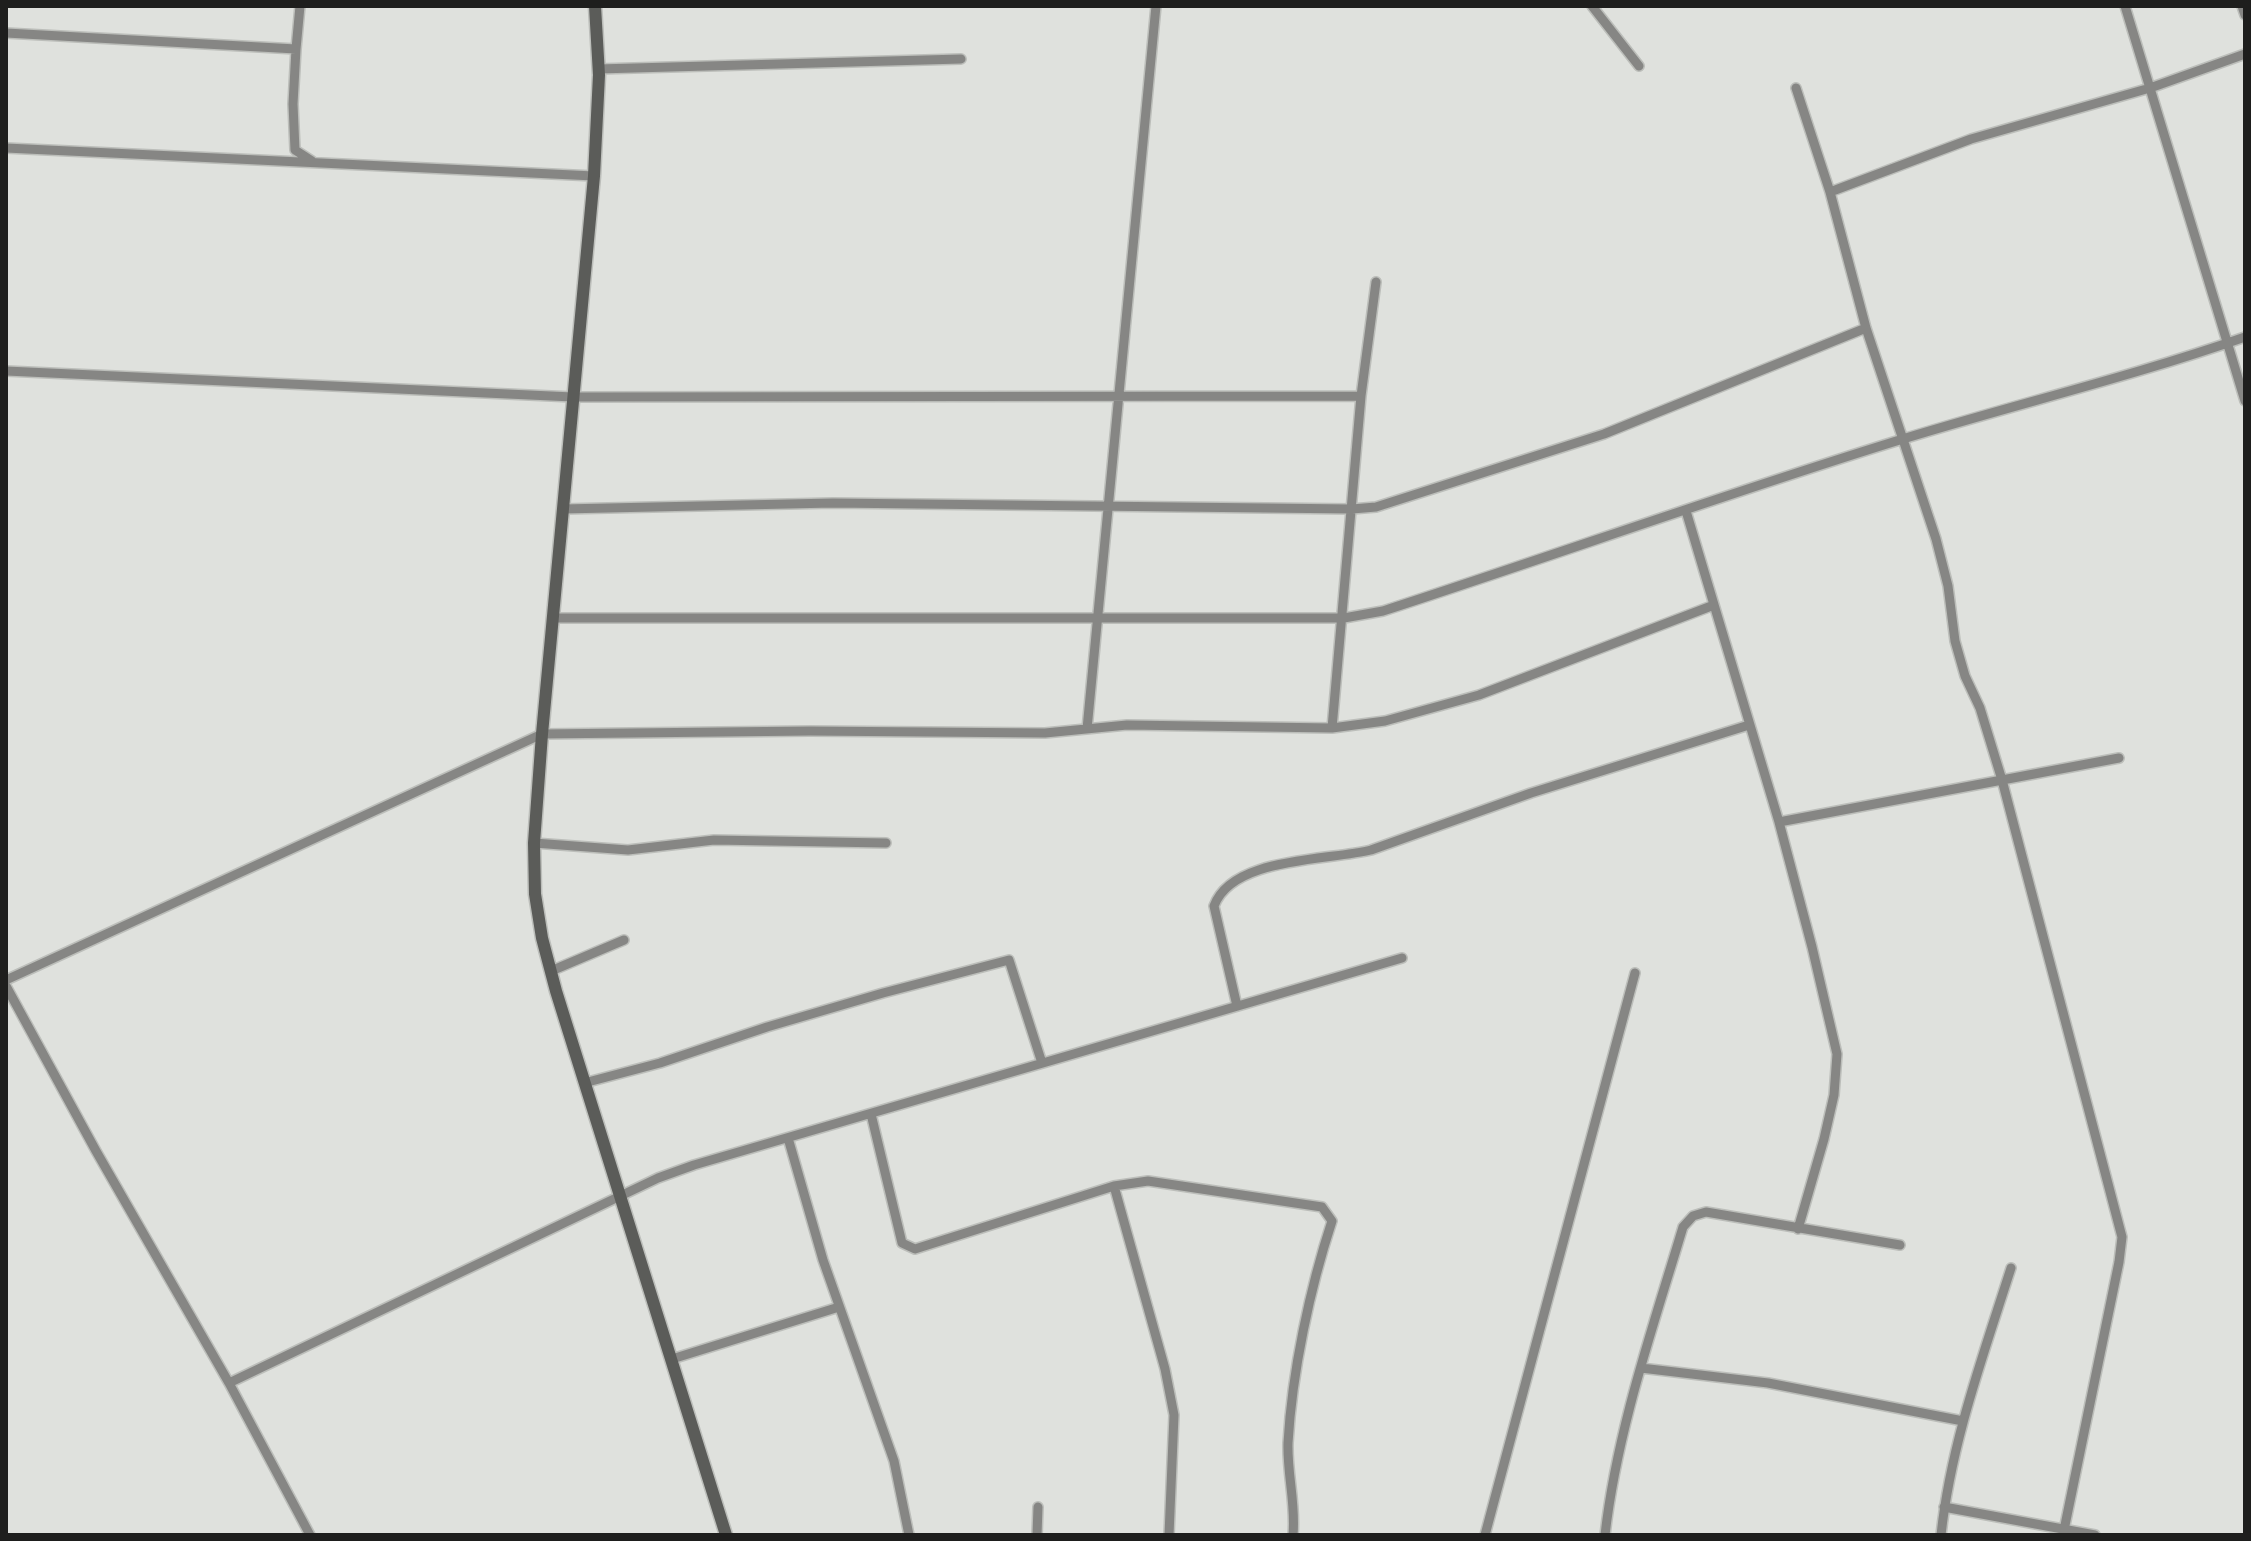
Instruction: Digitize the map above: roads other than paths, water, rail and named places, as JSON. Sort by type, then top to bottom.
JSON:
[{"type":"street","points":[[300,6],[293,104],[295,150],[315,163]]},
{"type":"street","points":[[595,6],[598,69],[594,176],[542,734],[534,843],[535,894],[551,971],[584,1083],[726,1535]]},
{"type":"street","points":[[1087,729],[1156,6]]},
{"type":"street","points":[[1592,6],[1639,66]]},
{"type":"street","points":[[2125,6],[2245,401]]},
{"type":"street","points":[[2242,6],[2245,15]]},
{"type":"street","points":[[6,33],[296,49]]},
{"type":"street","points":[[1830,192],[1971,139],[2150,88],[2245,54]]},
{"type":"street","points":[[598,69],[961,59]]},
{"type":"street","points":[[1796,88],[1830,192],[1866,328],[1936,539],[1948,586],[1955,641],[2002,780],[2122,1237],[2063,1533]]},
{"type":"street","points":[[6,148],[594,176]]},
{"type":"street","points":[[1332,728],[1361,396],[1376,282]]},
{"type":"street","points":[[563,509],[833,503],[1376,507],[1604,434],[1866,328]]},
{"type":"street","points":[[554,618],[1344,618],[1383,611],[1901,440],[2120,379],[2245,337]]},
{"type":"street","points":[[6,371],[573,397],[1361,396]]},
{"type":"street","points":[[1686,511],[1779,822],[1837,1054],[1834,1095],[1798,1229]]},
{"type":"street","points":[[310,1535],[6,983],[542,734],[810,731],[1045,733],[1127,725],[1332,728],[1385,721],[1479,695],[1714,605]]},
{"type":"street","points":[[1237,1006],[1214,906],[1220,892],[1242,877],[1272,866],[1371,850],[1531,793],[1749,725]]},
{"type":"street","points":[[1779,822],[2119,758]]},
{"type":"street","points":[[534,843],[628,850],[714,840],[886,843]]},
{"type":"street","points":[[551,971],[624,940]]},
{"type":"street","points":[[229,1383],[620,1197],[694,1165],[1402,958]]},
{"type":"street","points":[[584,1083],[660,1063],[883,993],[1009,960],[1042,1063]]},
{"type":"street","points":[[1485,1535],[1635,973]]},
{"type":"street","points":[[871,1114],[902,1243],[915,1249],[1114,1186],[1148,1181],[1322,1207],[1332,1221],[1314,1276],[1292,1403],[1288,1446],[1293,1535]]},
{"type":"street","points":[[788,1138],[823,1260],[894,1461],[909,1535]]},
{"type":"street","points":[[1114,1186],[1165,1369],[1174,1415],[1169,1535]]},
{"type":"street","points":[[1605,1535],[1610,1495],[1641,1368],[1683,1227],[1693,1216],[1706,1212],[1900,1245]]},
{"type":"street","points":[[1941,1535],[1963,1421],[2011,1268]]},
{"type":"street","points":[[672,1359],[839,1307]]},
{"type":"street","points":[[1641,1368],[1768,1383],[1963,1421]]},
{"type":"street","points":[[1037,1535],[1038,1507]]},
{"type":"street","points":[[1944,1507],[2063,1533],[2095,1535]]}]
